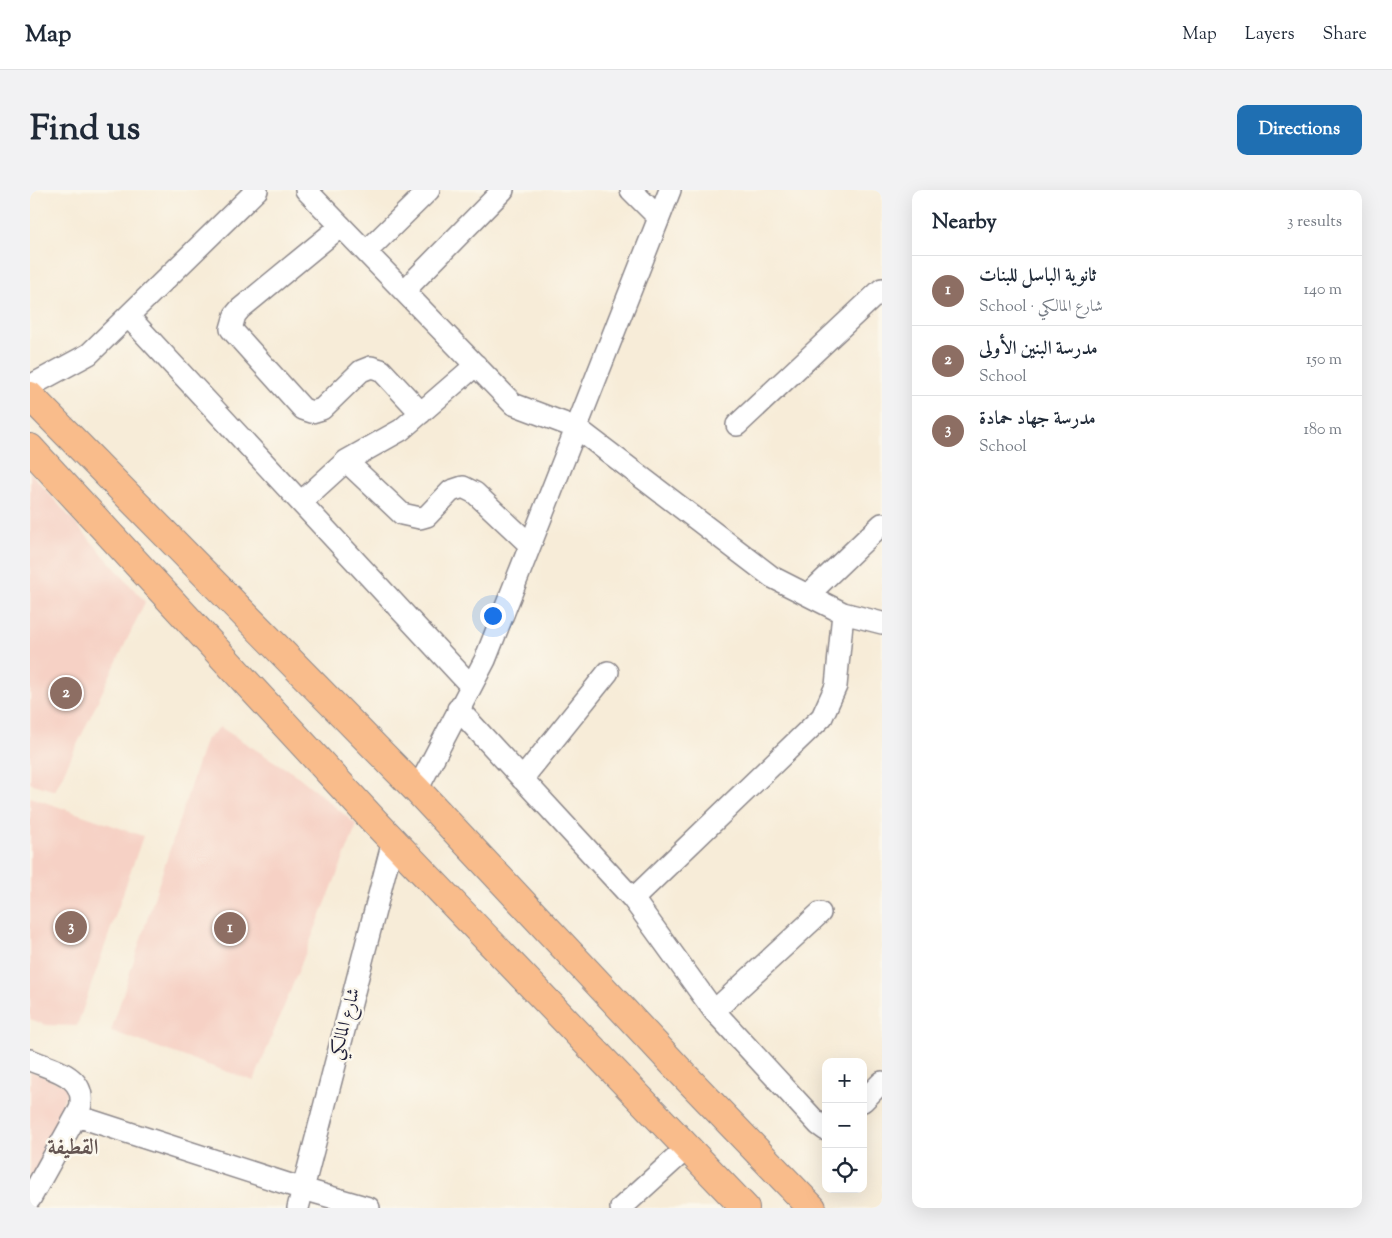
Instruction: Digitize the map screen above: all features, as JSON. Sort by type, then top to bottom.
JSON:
[{"type":"main road","points":[[30,396],[417,790],[682,1073],[812,1208]]},
{"type":"main road","points":[[30,448],[393,841],[745,1208]]},
{"type":"street","points":[[30,386],[89,354],[257,190]]},
{"type":"street","points":[[366,252],[429,190]]},
{"type":"street","points":[[404,291],[503,190]]},
{"type":"street","points":[[631,190],[659,218]]},
{"type":"street","points":[[417,790],[485,660],[670,190]]},
{"type":"street","points":[[312,192],[341,226],[513,404],[577,428],[772,577],[843,613],[882,623]]},
{"type":"street","points":[[341,226],[240,309],[235,315],[231,329],[303,409],[312,412],[322,409],[361,371],[371,367],[381,370],[420,413]]},
{"type":"street","points":[[738,424],[882,289]]},
{"type":"street","points":[[128,316],[471,686]]},
{"type":"street","points":[[300,502],[346,461],[402,430],[476,365]]},
{"type":"street","points":[[346,461],[402,514],[420,518],[427,516],[451,491],[463,486],[475,493],[530,545]]},
{"type":"street","points":[[808,595],[882,524]]},
{"type":"street","points":[[633,899],[822,717],[836,686],[843,613]]},
{"type":"street","points":[[522,779],[608,672]]},
{"type":"street","points":[[458,709],[633,899],[714,1011],[822,1128]]},
{"type":"street","name":"شارع المالكي","points":[[300,1199],[393,841]]},
{"type":"street","points":[[714,1011],[820,914]]},
{"type":"street","points":[[30,1060],[64,1074],[76,1082],[82,1095],[77,1116],[30,1199]]},
{"type":"street","points":[[867,1097],[882,1082]]},
{"type":"street","points":[[77,1116],[300,1199],[368,1208]]},
{"type":"street","points":[[621,1208],[688,1148]]},
{"type":"shaded area","points":[[30,472],[145,602],[55,791],[30,783]]},
{"type":"shaded area","points":[[220,727],[299,777],[357,825],[254,1081],[111,1031],[205,741]]},
{"type":"shaded area","points":[[30,797],[143,836],[77,1026],[46,1025],[30,1019]]},
{"type":"shaded area","points":[[30,1071],[68,1087],[41,1165],[30,1181]]},
{"type":"place","name":"مدرسة البنين الأولى","points":[[66,693]]},
{"type":"place","name":"مدرسة جهاد حمادة","points":[[71,927]]},
{"type":"place","name":"ثانوية الباسل للبنات","points":[[230,928]]},
{"type":"district","name":"القطيفة","points":[[73,1149]]}]
